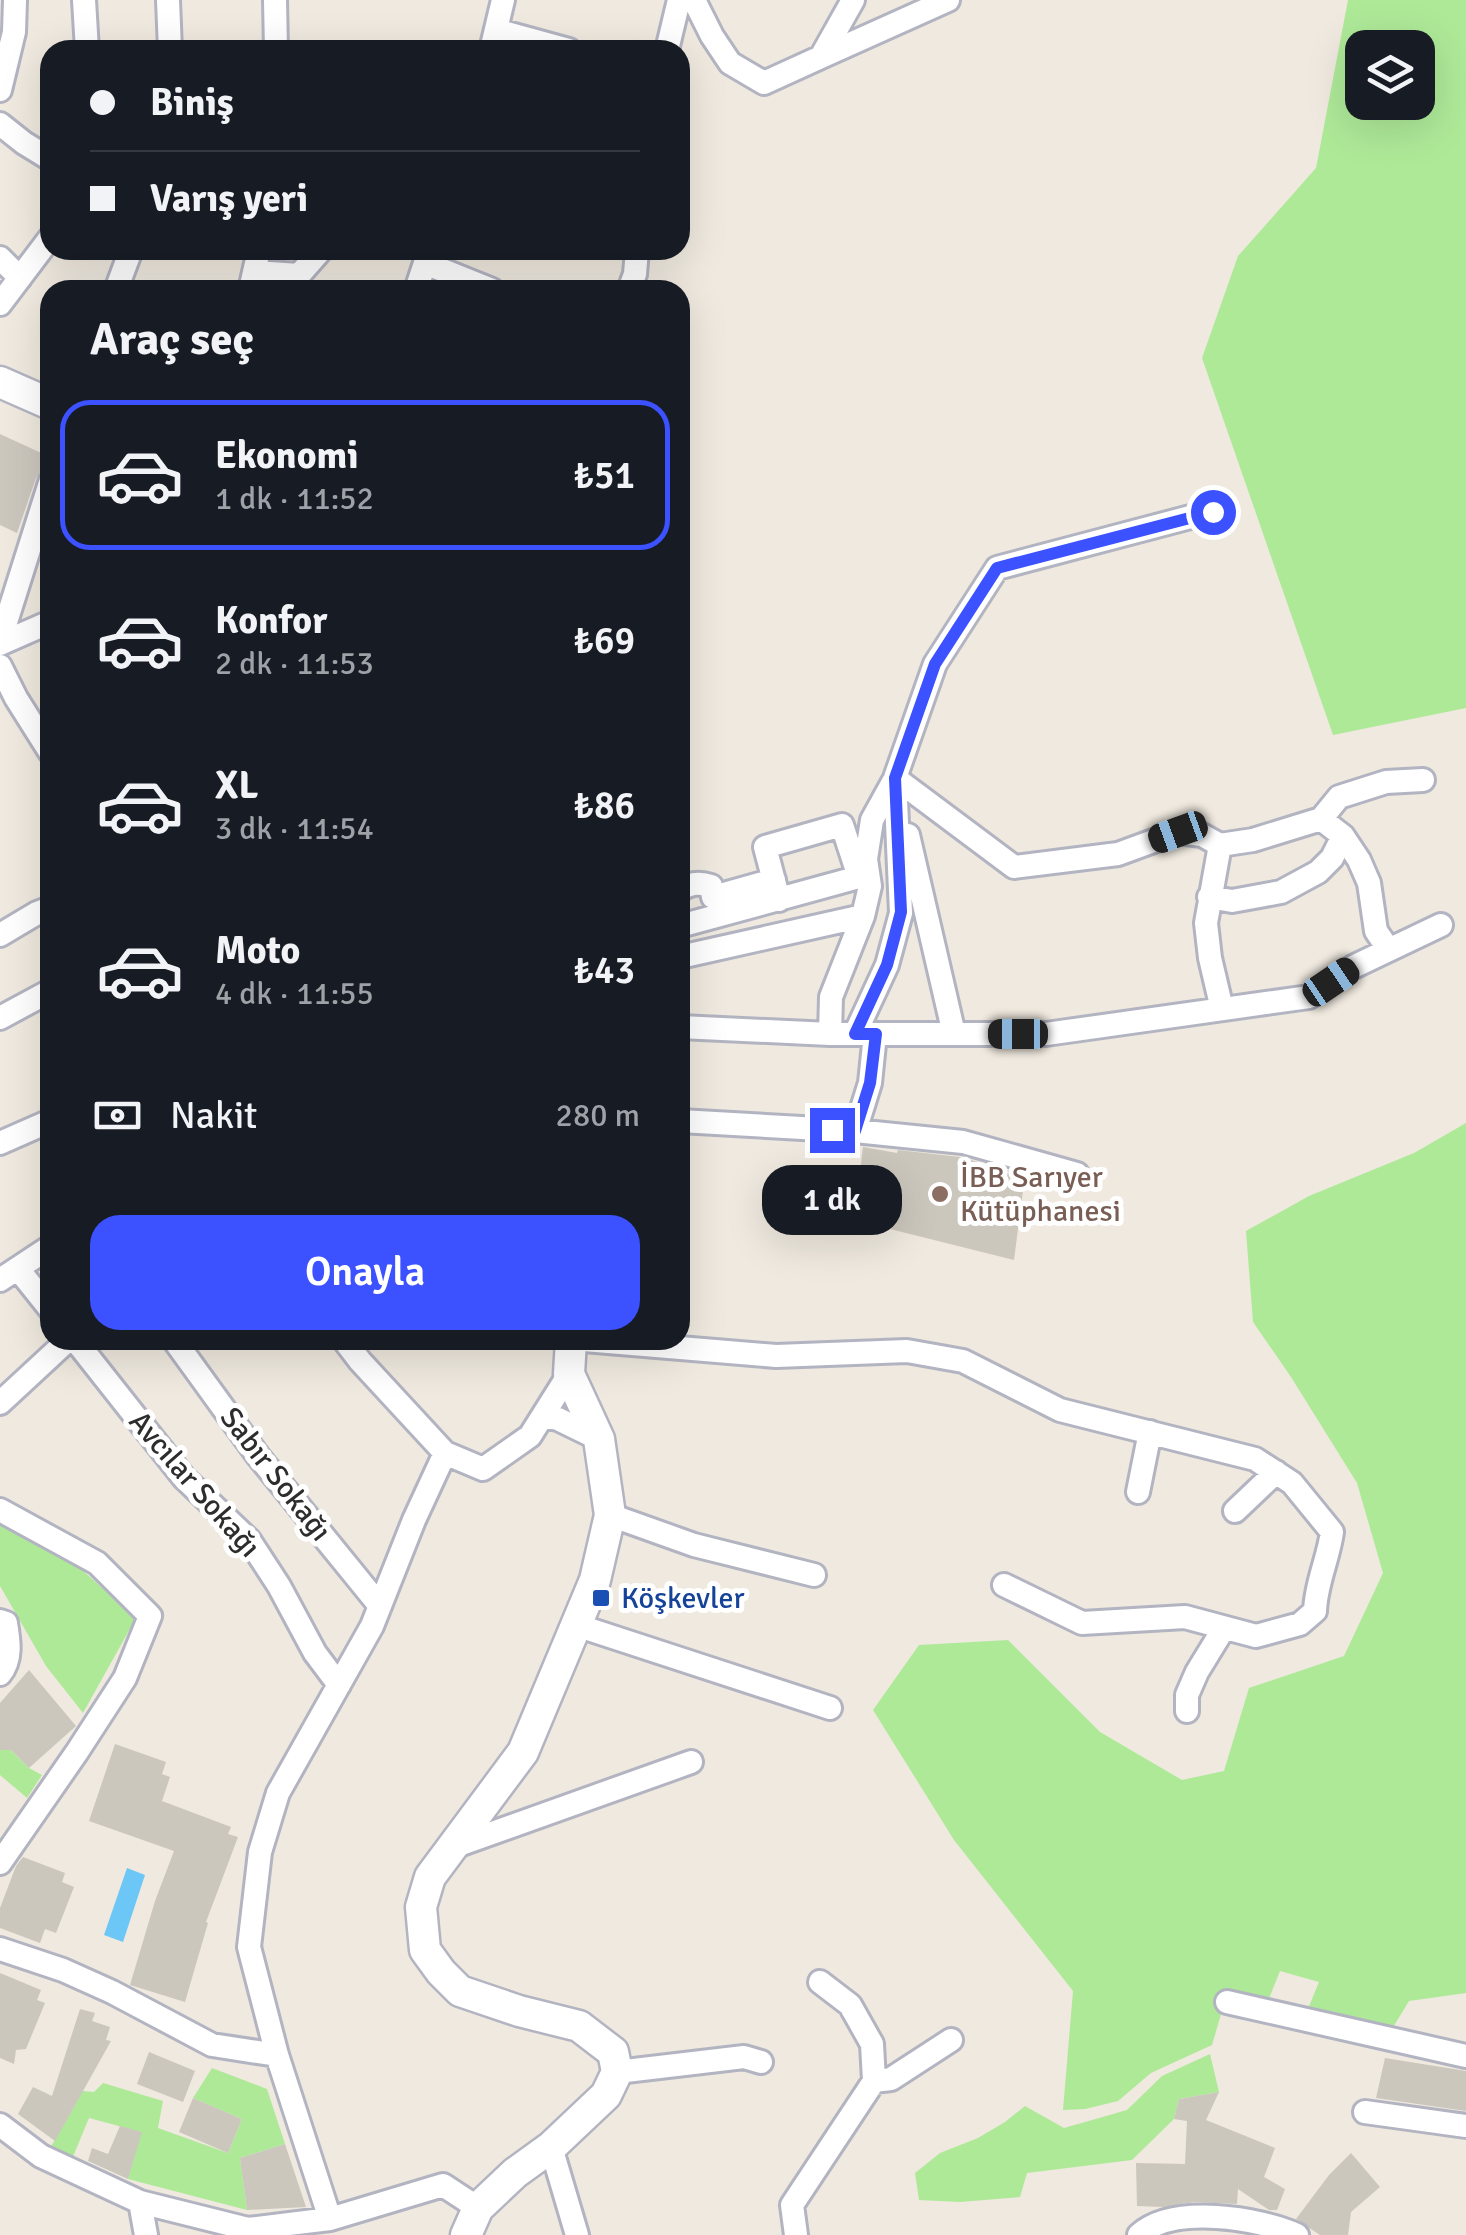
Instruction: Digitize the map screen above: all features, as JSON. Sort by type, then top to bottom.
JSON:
[{"type":"street","points":[[0,90],[14,32],[15,0]]},
{"type":"street","points":[[84,0],[86,40]]},
{"type":"street","points":[[168,0],[170,40]]},
{"type":"street","points":[[275,0],[276,40]]},
{"type":"street","points":[[494,40],[503,0]]},
{"type":"street","points":[[669,40],[679,0]]},
{"type":"street","points":[[694,0],[730,63],[764,83],[948,0]]},
{"type":"street","points":[[820,57],[853,0]]},
{"type":"street","points":[[0,124],[40,153]]},
{"type":"street","points":[[0,304],[40,251]]},
{"type":"street","points":[[0,258],[20,278]]},
{"type":"street","points":[[254,271],[300,276],[313,260]]},
{"type":"street","points":[[433,260],[472,280]]},
{"type":"street","points":[[0,382],[40,400]]},
{"type":"street","points":[[40,509],[6,596],[0,642],[40,626]]},
{"type":"street","points":[[830,1034],[832,997],[863,916],[870,886],[866,859],[872,820],[895,778],[935,664],[997,568],[1213,512]]},
{"type":"street","points":[[0,666],[40,727]]},
{"type":"street","points":[[895,778],[1014,867],[1118,854],[1178,832],[1202,835],[1220,845],[1252,840],[1321,819],[1339,798],[1386,782],[1423,780]]},
{"type":"street","points":[[895,778],[954,1034]]},
{"type":"street","points":[[855,1131],[870,1083],[865,1034],[901,912],[895,778]]},
{"type":"street","points":[[1321,819],[1342,836],[1359,860],[1370,883],[1376,931],[1389,950]]},
{"type":"street","points":[[1209,897],[1232,901],[1281,892],[1318,872],[1332,858],[1342,836]]},
{"type":"street","points":[[1220,845],[1206,923],[1222,1010]]},
{"type":"street","points":[[690,885],[710,886],[713,897],[706,907],[690,911]]},
{"type":"street","points":[[690,922],[776,890],[713,897]]},
{"type":"street","points":[[0,935],[40,913]]},
{"type":"street","points":[[690,954],[863,916]]},
{"type":"street","points":[[690,1027],[830,1034],[1046,1034],[1309,997],[1354,967],[1441,926]]},
{"type":"street","points":[[0,1018],[40,997]]},
{"type":"street","points":[[690,1122],[962,1142],[1077,1174]]},
{"type":"street","points":[[0,1143],[40,1125]]},
{"type":"street","points":[[40,1254],[9,1274],[40,1300]]},
{"type":"street","points":[[690,1349],[776,1356],[907,1351],[964,1361],[1060,1410],[1256,1458],[1292,1483],[1332,1532],[1329,1556],[1316,1588],[1314,1611],[1300,1624],[1256,1636],[1185,1617],[1082,1623],[1004,1585]]},
{"type":"street","points":[[0,1403],[60,1350]]},
{"type":"street","name":"Avcılar Sokağı","points":[[79,1350],[184,1478],[249,1540],[315,1654],[339,1685]]},
{"type":"street","name":"Sabır Sokağı","points":[[181,1350],[258,1456],[380,1606]]},
{"type":"street","points":[[363,1350],[445,1453],[483,1469],[530,1436],[569,1374]]},
{"type":"street","points":[[0,2125],[41,2156],[140,2202],[248,2229],[330,2219],[443,2185],[472,2221],[516,2172],[551,2148],[606,2096],[616,2072],[613,2052],[580,2026],[519,2012],[460,1991],[425,1950],[422,1907],[430,1878],[524,1752],[595,1580],[610,1514],[598,1439],[569,1374],[570,1350]]},
{"type":"street","points":[[543,1416],[598,1439]]},
{"type":"street","points":[[1138,1492],[1150,1432]]},
{"type":"street","points":[[330,2219],[277,2055],[249,1947],[260,1852],[278,1794],[372,1626],[445,1453]]},
{"type":"street","points":[[1236,1511],[1276,1472]]},
{"type":"street","points":[[0,1510],[97,1563],[150,1616],[125,1678],[0,1863]]},
{"type":"street","points":[[610,1514],[694,1545],[814,1575]]},
{"type":"street","points":[[0,1621],[6,1624],[10,1647],[0,1674]]},
{"type":"street","points":[[576,1625],[830,1708]]},
{"type":"street","points":[[1188,1711],[1187,1695],[1224,1628]]},
{"type":"street","points":[[453,1848],[691,1762]]},
{"type":"street","points":[[0,1949],[53,1965],[212,2045],[277,2055]]},
{"type":"street","points":[[796,2235],[792,2205],[874,2081],[872,2044],[850,2005],[820,1982]]},
{"type":"street","points":[[1227,2002],[1466,2056]]},
{"type":"street","points":[[874,2081],[890,2080],[951,2040]]},
{"type":"street","points":[[616,2072],[744,2057],[761,2062]]},
{"type":"street","points":[[1366,2112],[1466,2126]]},
{"type":"street","points":[[551,2148],[577,2235]]},
{"type":"street","points":[[140,2202],[146,2235]]},
{"type":"street","points":[[1144,2233],[1178,2219],[1221,2215],[1298,2235]]},
{"type":"green space","points":[[1348,0],[1466,0],[1466,708],[1333,735],[1202,358],[1238,256],[1316,168]]},
{"type":"green space","points":[[1466,1123],[1466,1993],[1409,2001],[1389,2034],[1305,2016],[1319,1982],[1280,1971],[1266,2006],[1226,1997],[1212,2045],[1151,2073],[1118,2101],[1063,2110],[1073,1991],[954,1840],[873,1710],[919,1645],[1008,1640],[1100,1732],[1182,1780],[1224,1771],[1249,1688],[1344,1656],[1383,1573],[1357,1483],[1253,1322],[1246,1231],[1309,1196],[1414,1153]]},
{"type":"green space","points":[[0,1522],[63,1553],[136,1618],[83,1713],[46,1666],[0,1586]]},
{"type":"green space","points":[[0,1750],[11,1750],[42,1775],[27,1798],[0,1775]]},
{"type":"green space","points":[[1210,2054],[1219,2092],[1179,2099],[1174,2119],[1132,2160],[1027,2173],[1020,2197],[960,2202],[919,2200],[915,2173],[940,2153],[978,2138],[1025,2106],[1064,2128],[1127,2110],[1162,2076]]},
{"type":"green space","points":[[212,2068],[267,2089],[285,2144],[240,2158],[247,2210],[128,2179],[141,2132],[89,2118],[72,2159],[49,2150],[74,2107],[62,2089],[94,2092],[103,2083],[163,2101],[158,2128],[228,2153],[242,2119],[193,2098]]},
{"type":"water","points":[[127,1868],[145,1875],[123,1942],[104,1935]]},
{"type":"building","points":[[0,434],[40,452],[40,474],[17,533],[0,525]]},
{"type":"building","name":"İBB Sarıyer Kütüphanesi","points":[[863,1147],[960,1157],[1025,1175],[1014,1260],[854,1220]]},
{"type":"building","points":[[29,1670],[76,1726],[29,1768],[11,1750],[0,1750],[0,1703]]},
{"type":"building","points":[[115,1744],[166,1762],[162,1774],[170,1777],[162,1801],[231,1827],[228,1834],[238,1837],[206,1922],[185,2002],[130,1985],[174,1851],[89,1821]]},
{"type":"building","points":[[23,1857],[65,1873],[62,1882],[74,1887],[56,1933],[45,1929],[40,1943],[0,1928],[0,1908]]},
{"type":"building","points":[[0,1973],[41,1990],[37,2000],[45,2003],[26,2049],[16,2050],[14,2064],[0,2058]]},
{"type":"building","points":[[80,2009],[95,2013],[92,2021],[110,2027],[106,2040],[111,2041],[55,2141],[18,2114],[33,2087],[52,2096]]},
{"type":"building","points":[[149,2052],[195,2071],[183,2102],[137,2084]]},
{"type":"building","points":[[1385,2058],[1466,2071],[1466,2111],[1376,2098]]},
{"type":"building","points":[[1219,2092],[1206,2120],[1275,2148],[1264,2177],[1285,2189],[1277,2210],[1269,2210],[1238,2189],[1237,2204],[1137,2206],[1136,2163],[1185,2164],[1187,2121],[1174,2119],[1179,2099]]},
{"type":"building","points":[[193,2098],[242,2119],[228,2153],[179,2132]]},
{"type":"building","points":[[120,2126],[142,2132],[128,2179],[88,2161],[92,2148],[108,2154]]},
{"type":"building","points":[[285,2144],[306,2207],[247,2210],[240,2158]]},
{"type":"building","points":[[1351,2153],[1380,2187],[1351,2212],[1348,2235],[1320,2235],[1296,2219]]},
{"type":"place","name":"İBB Sarıyer Kütüphanesi","points":[[940,1194]]},
{"type":"place","name":"Köşkevler","points":[[601,1598]]},
{"type":"route","points":[[832,1130],[855,1131],[870,1083],[876,1034],[855,1034],[887,965],[901,912],[895,778],[935,664],[997,568],[1213,512]]}]
